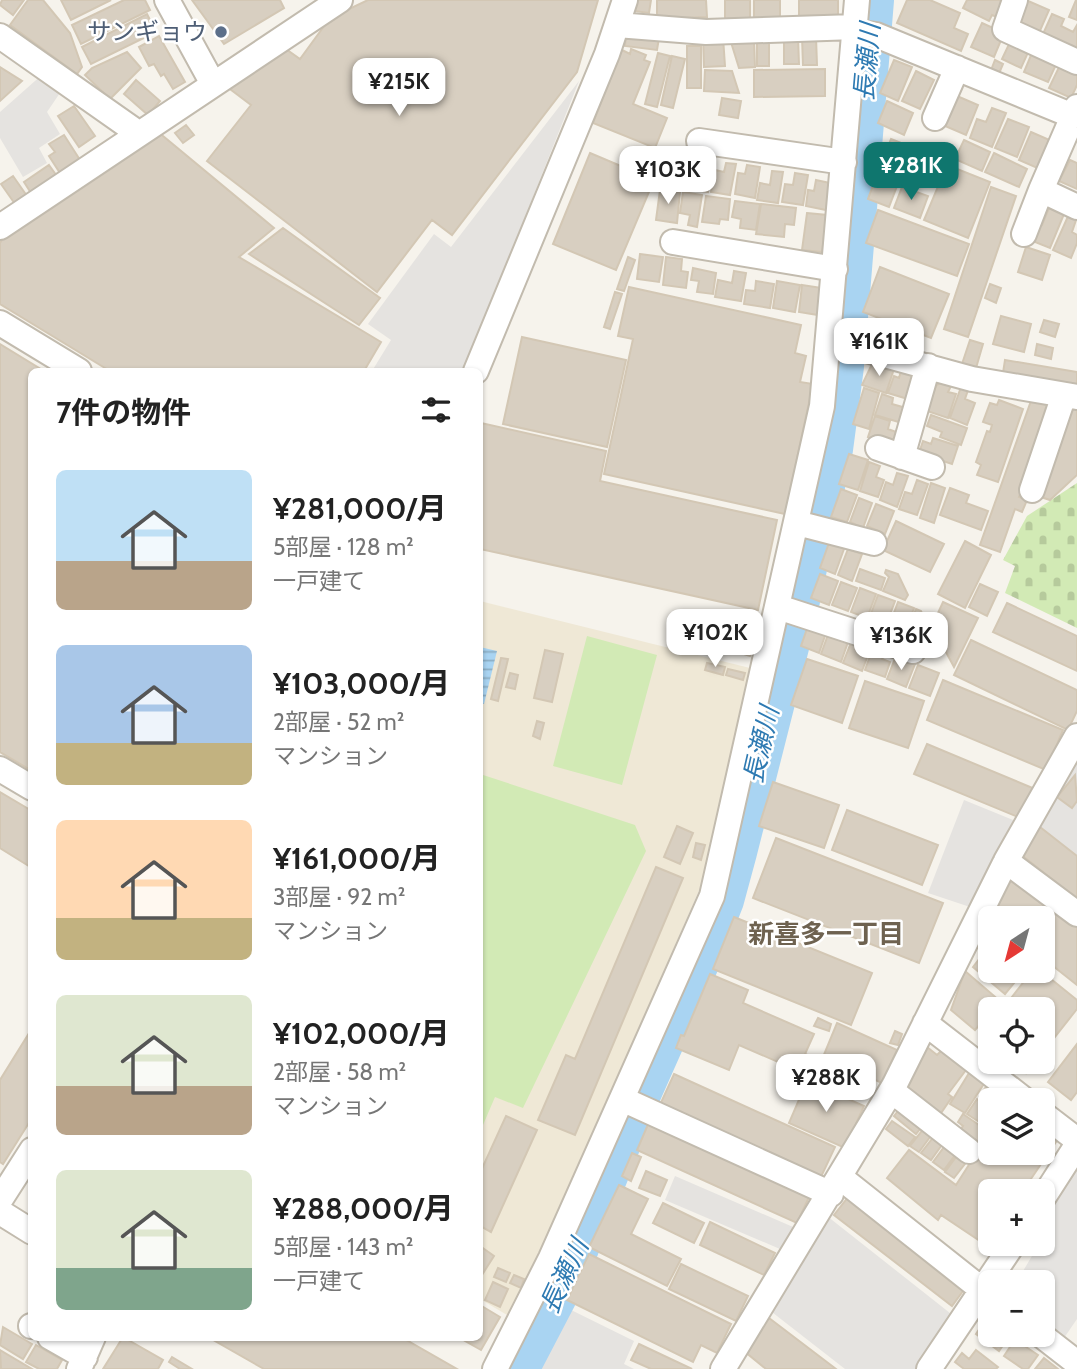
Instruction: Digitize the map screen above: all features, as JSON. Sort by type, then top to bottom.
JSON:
[{"type":"street","points":[[167,0],[213,83]]},
{"type":"street","points":[[0,227],[340,0]]},
{"type":"street","points":[[477,368],[625,0]]},
{"type":"street","points":[[495,1369],[551,1258],[712,896],[792,611],[811,526],[821,406],[842,348],[835,269],[844,162],[864,32],[857,0]]},
{"type":"street","points":[[1015,0],[1006,29],[1077,62]]},
{"type":"street","points":[[617,25],[706,32],[864,32],[1075,111],[1024,234]]},
{"type":"street","points":[[0,36],[138,133]]},
{"type":"street","points":[[935,118],[957,68]]},
{"type":"street","points":[[699,141],[844,162]]},
{"type":"street","points":[[1041,190],[1077,207]]},
{"type":"street","points":[[673,242],[835,269]]},
{"type":"street","points":[[0,323],[74,368]]},
{"type":"street","points":[[842,348],[928,366],[972,379],[1070,396],[1032,490]]},
{"type":"street","points":[[902,457],[928,366]]},
{"type":"street","points":[[878,448],[932,467]]},
{"type":"street","points":[[811,526],[874,543]]},
{"type":"street","points":[[792,611],[913,651]]},
{"type":"street","points":[[732,1366],[892,1091],[1006,861],[1077,736]]},
{"type":"street","points":[[0,769],[28,786]]},
{"type":"street","points":[[1006,861],[1077,914]]},
{"type":"street","points":[[925,1023],[1009,1088]]},
{"type":"street","points":[[892,1091],[969,1151]]},
{"type":"street","points":[[622,1099],[836,1186],[978,1287]]},
{"type":"street","points":[[1055,1123],[1077,1140]]},
{"type":"street","points":[[1055,1179],[1077,1145]]},
{"type":"street","points":[[0,1200],[28,1156]]},
{"type":"street","points":[[0,1212],[28,1230]]},
{"type":"street","points":[[929,1369],[978,1305]]},
{"type":"street","points":[[58,1341],[86,1354]]},
{"type":"street","points":[[1055,1346],[1077,1363]]},
{"type":"shaded area","points":[[44,73],[64,87],[47,112],[60,134],[39,148],[47,163],[23,177],[0,138],[0,112]]},
{"type":"shaded area","points":[[579,81],[465,368],[374,368],[391,340],[368,324],[434,234],[451,247]]},
{"type":"shaded area","points":[[483,602],[758,670],[704,879],[512,1318],[483,1301]]},
{"type":"shaded area","points":[[1077,756],[1077,870],[1031,834]]},
{"type":"shaded area","points":[[964,800],[1018,822],[973,908],[928,893]]},
{"type":"shaded area","points":[[1077,1167],[1077,1319],[1064,1338],[1055,1331],[1055,1270],[1024,1270],[1032,1256],[1055,1256],[1055,1200]]},
{"type":"shaded area","points":[[675,1176],[800,1230],[787,1252],[665,1200]]},
{"type":"shaded area","points":[[827,1216],[955,1317],[919,1369],[845,1369],[768,1309]]},
{"type":"shaded area","points":[[563,1306],[634,1341],[624,1364],[634,1369],[529,1369]]},
{"type":"green space","points":[[1077,483],[1077,628],[1005,593],[1015,566],[1003,560],[1027,516]]},
{"type":"green space","points":[[587,636],[657,655],[622,785],[553,766]]},
{"type":"green space","points":[[483,775],[635,825],[646,851],[523,1108],[495,1097],[483,1125]]},
{"type":"water","points":[[483,648],[497,651],[483,704]]},
{"type":"building","points":[[2,0],[24,0],[13,15],[0,5]]},
{"type":"building","points":[[28,0],[43,0],[70,33],[82,67],[77,74],[10,25]]},
{"type":"building","points":[[61,0],[111,0],[71,20]]},
{"type":"building","points":[[124,0],[145,0],[150,10],[81,44],[72,25]]},
{"type":"building","points":[[192,0],[280,0],[284,8],[224,44]]},
{"type":"building","points":[[368,0],[598,0],[577,72],[452,235],[432,220],[377,292],[207,161],[251,105],[226,86],[283,47],[300,59],[330,18]]},
{"type":"building","points":[[636,0],[651,0],[649,13],[634,11]]},
{"type":"building","points":[[657,0],[706,0],[707,17],[657,19]]},
{"type":"building","points":[[725,0],[750,0],[750,20],[725,21]]},
{"type":"building","points":[[754,0],[780,0],[780,20],[754,21]]},
{"type":"building","points":[[799,0],[838,0],[838,18],[799,18]]},
{"type":"building","points":[[907,0],[930,0],[960,13],[954,28],[968,34],[961,51],[897,23]]},
{"type":"building","points":[[967,0],[1004,2],[997,17],[992,15],[989,21],[963,8]]},
{"type":"building","points":[[1026,0],[1049,10],[1039,33],[1016,23]]},
{"type":"building","points":[[1077,0],[1077,20],[1069,17]]},
{"type":"building","points":[[147,14],[156,32],[91,64],[82,47]]},
{"type":"building","points":[[1052,14],[1064,19],[1061,26],[1073,32],[1077,25],[1077,50],[1043,34]]},
{"type":"building","points":[[982,23],[1004,33],[994,57],[971,47]]},
{"type":"building","points":[[626,34],[659,38],[657,50],[625,46]]},
{"type":"building","points":[[159,36],[185,82],[173,89],[154,64],[149,66],[139,47]]},
{"type":"building","points":[[723,37],[725,66],[704,67],[703,38]]},
{"type":"building","points":[[784,37],[798,37],[799,64],[784,64]]},
{"type":"building","points":[[802,37],[816,37],[817,65],[803,65]]},
{"type":"building","points":[[754,38],[755,67],[739,68],[730,39]]},
{"type":"building","points":[[757,39],[769,39],[769,66],[757,66]]},
{"type":"building","points":[[1011,40],[1030,48],[1021,68],[1002,59]]},
{"type":"building","points":[[687,46],[701,46],[701,88],[687,88]]},
{"type":"building","points":[[1034,48],[1059,58],[1048,82],[1024,72]]},
{"type":"building","points":[[631,49],[646,55],[644,60],[650,62],[633,104],[667,118],[655,148],[593,123],[622,50],[630,54]]},
{"type":"building","points":[[127,52],[141,68],[110,99],[85,75],[92,68]]},
{"type":"building","points":[[658,53],[670,56],[657,107],[645,104]]},
{"type":"building","points":[[672,56],[685,59],[673,108],[661,105]]},
{"type":"building","points":[[894,60],[912,67],[898,101],[880,93]]},
{"type":"building","points":[[995,60],[1003,64],[998,76],[990,73]]},
{"type":"building","points":[[1062,61],[1077,67],[1077,85],[1071,98],[1049,88]]},
{"type":"building","points":[[0,67],[22,81],[0,101]]},
{"type":"building","points":[[825,69],[825,96],[754,97],[754,70]]},
{"type":"building","points":[[705,70],[732,71],[739,93],[704,91]]},
{"type":"building","points":[[916,71],[934,80],[920,109],[902,101]]},
{"type":"building","points":[[136,80],[160,101],[148,115],[124,94]]},
{"type":"building","points":[[957,96],[978,105],[966,135],[945,126]]},
{"type":"building","points":[[722,98],[741,101],[738,118],[719,115]]},
{"type":"building","points":[[887,101],[913,113],[904,135],[878,123]]},
{"type":"building","points":[[74,106],[95,136],[79,147],[58,116]]},
{"type":"building","points":[[992,108],[1006,113],[992,147],[970,138],[977,119],[986,122]]},
{"type":"building","points":[[1008,119],[1029,127],[1017,157],[995,148]]},
{"type":"building","points":[[186,125],[194,135],[183,143],[175,133]]},
{"type":"building","points":[[157,131],[274,228],[239,257],[381,342],[366,368],[105,368],[0,304],[0,243],[3,238]]},
{"type":"building","points":[[1031,132],[1054,142],[1042,170],[1019,160]]},
{"type":"building","points":[[64,135],[80,160],[60,173],[49,156],[55,152],[49,144]]},
{"type":"building","points":[[891,139],[914,148],[903,176],[880,167]]},
{"type":"building","points":[[964,140],[990,152],[982,171],[955,159]]},
{"type":"building","points":[[922,148],[943,159],[937,171],[916,161]]},
{"type":"building","points":[[590,153],[654,180],[616,270],[553,244]]},
{"type":"building","points":[[994,153],[1027,169],[1019,187],[985,172]]},
{"type":"building","points":[[700,158],[713,160],[708,192],[688,189],[691,165],[699,166]]},
{"type":"building","points":[[669,160],[688,162],[685,189],[665,186]]},
{"type":"building","points":[[1070,160],[1077,163],[1077,189],[1059,181]]},
{"type":"building","points":[[726,163],[736,164],[730,195],[711,192],[715,170],[724,172]]},
{"type":"building","points":[[49,165],[59,179],[33,196],[24,182]]},
{"type":"building","points":[[747,165],[760,167],[755,198],[735,194],[738,173],[745,174]]},
{"type":"building","points":[[947,165],[990,182],[968,238],[924,220]]},
{"type":"building","points":[[914,166],[926,171],[922,183],[910,179]]},
{"type":"building","points":[[772,171],[783,172],[778,203],[757,200],[760,183],[770,185]]},
{"type":"building","points":[[795,173],[808,175],[803,205],[782,202],[785,184],[793,185]]},
{"type":"building","points":[[13,176],[27,196],[15,204],[1,184]]},
{"type":"building","points":[[876,177],[897,186],[889,207],[868,199]]},
{"type":"building","points":[[816,180],[830,183],[826,210],[806,206],[808,190],[814,191]]},
{"type":"building","points":[[902,187],[928,196],[920,218],[894,208]]},
{"type":"building","points":[[991,187],[1016,196],[968,337],[944,329]]},
{"type":"building","points":[[660,190],[680,192],[677,223],[656,220]]},
{"type":"building","points":[[683,192],[702,195],[697,227],[688,225],[690,215],[680,213]]},
{"type":"building","points":[[706,196],[730,199],[728,220],[720,219],[719,224],[702,222]]},
{"type":"building","points":[[735,201],[760,204],[756,230],[740,228],[741,219],[732,217]]},
{"type":"building","points":[[761,204],[796,208],[794,225],[785,224],[784,237],[756,234]]},
{"type":"building","points":[[1049,208],[1064,214],[1050,248],[1030,240],[1037,223],[1042,225]]},
{"type":"building","points":[[878,210],[969,244],[957,276],[866,243]]},
{"type":"building","points":[[807,213],[827,215],[822,252],[802,250]]},
{"type":"building","points":[[1069,214],[1077,217],[1072,232],[1077,235],[1077,243],[1071,258],[1053,250]]},
{"type":"building","points":[[283,228],[380,298],[359,325],[249,254]]},
{"type":"building","points":[[1026,247],[1050,255],[1042,280],[1018,272]]},
{"type":"building","points":[[640,254],[663,257],[659,282],[637,279]]},
{"type":"building","points":[[628,257],[635,260],[624,291],[617,289]]},
{"type":"building","points":[[666,257],[682,259],[681,271],[688,272],[686,288],[663,285]]},
{"type":"building","points":[[880,267],[949,294],[931,338],[863,312]]},
{"type":"building","points":[[693,268],[716,273],[713,294],[697,292],[699,281],[691,280]]},
{"type":"building","points":[[734,271],[746,273],[741,301],[715,297],[718,280],[732,283]]},
{"type":"building","points":[[756,281],[774,284],[770,308],[744,304],[746,290],[755,291]]},
{"type":"building","points":[[777,281],[800,285],[795,312],[773,308]]},
{"type":"building","points":[[990,284],[1001,288],[996,303],[985,298]]},
{"type":"building","points":[[802,285],[822,288],[818,315],[799,312]]},
{"type":"building","points":[[629,287],[801,325],[795,353],[806,356],[800,382],[813,384],[785,514],[604,474],[633,339],[618,336]]},
{"type":"building","points":[[615,292],[622,294],[610,329],[604,327]]},
{"type":"building","points":[[1001,316],[1031,324],[1024,352],[993,344]]},
{"type":"building","points":[[1044,320],[1059,324],[1055,337],[1040,332]]},
{"type":"building","points":[[522,337],[626,360],[607,447],[503,424]]},
{"type":"building","points":[[970,340],[983,344],[976,368],[962,364]]},
{"type":"building","points":[[0,344],[39,368],[28,368],[28,769],[0,752]]},
{"type":"building","points":[[1037,344],[1053,348],[1051,359],[1035,355]]},
{"type":"building","points":[[1005,360],[1077,372],[1077,385],[1003,373]]},
{"type":"building","points":[[873,362],[894,369],[886,393],[862,385]]},
{"type":"building","points":[[901,371],[919,376],[911,400],[888,393],[894,376],[899,378]]},
{"type":"building","points":[[941,382],[951,386],[948,392],[956,394],[948,418],[927,411],[936,386]]},
{"type":"building","points":[[961,387],[968,390],[965,399],[975,403],[967,425],[950,418]]},
{"type":"building","points":[[864,388],[879,393],[869,429],[853,424]]},
{"type":"building","points":[[882,394],[893,398],[892,404],[906,408],[902,423],[875,415]]},
{"type":"building","points":[[1032,398],[1051,405],[1019,497],[1027,500],[1022,512],[1015,509],[1000,552],[980,545]]},
{"type":"building","points":[[999,400],[1023,409],[998,482],[977,475],[981,465],[976,462],[987,431],[990,432],[992,425],[983,422],[990,403],[997,405]]},
{"type":"building","points":[[1072,401],[1077,403],[1077,475],[1050,500],[1041,497]]},
{"type":"building","points":[[931,415],[967,428],[961,445],[940,437],[942,432],[927,426]]},
{"type":"building","points":[[875,416],[890,421],[888,429],[899,433],[895,445],[868,437]]},
{"type":"building","points":[[483,423],[606,451],[600,481],[777,520],[758,610],[483,550]]},
{"type":"building","points":[[933,438],[958,446],[952,464],[919,453],[923,441],[931,444]]},
{"type":"building","points":[[849,454],[868,460],[858,490],[839,484]]},
{"type":"building","points":[[869,462],[880,466],[876,477],[884,480],[878,497],[860,491]]},
{"type":"building","points":[[897,473],[908,476],[897,507],[880,500],[886,482],[893,485]]},
{"type":"building","points":[[917,480],[928,484],[917,515],[899,509],[905,492],[912,494]]},
{"type":"building","points":[[931,483],[945,488],[934,523],[920,518]]},
{"type":"building","points":[[950,488],[969,495],[966,503],[988,511],[981,530],[940,515]]},
{"type":"building","points":[[841,489],[857,495],[847,522],[831,517]]},
{"type":"building","points":[[859,498],[872,503],[863,528],[850,522]]},
{"type":"building","points":[[876,504],[894,511],[885,534],[867,526]]},
{"type":"building","points":[[896,521],[944,544],[930,572],[883,550]]},
{"type":"building","points":[[830,540],[845,546],[835,574],[820,568]]},
{"type":"building","points":[[965,541],[991,555],[965,608],[938,594]]},
{"type":"building","points":[[848,549],[862,554],[852,581],[838,575]]},
{"type":"building","points":[[860,569],[885,578],[881,590],[856,581]]},
{"type":"building","points":[[886,570],[898,574],[908,595],[905,600],[883,591],[889,577],[885,573]]},
{"type":"building","points":[[820,574],[838,581],[829,605],[811,598]]},
{"type":"building","points":[[841,582],[857,588],[848,611],[832,605]]},
{"type":"building","points":[[980,584],[998,592],[987,616],[969,607]]},
{"type":"building","points":[[860,588],[876,594],[867,618],[851,612]]},
{"type":"building","points":[[878,595],[895,601],[886,625],[869,619]]},
{"type":"building","points":[[898,602],[914,608],[905,632],[889,626]]},
{"type":"building","points":[[943,602],[978,618],[954,667],[932,626]]},
{"type":"building","points":[[1007,603],[1077,636],[1077,671],[993,632]]},
{"type":"building","points":[[916,609],[921,611],[934,639],[932,645],[906,635]]},
{"type":"building","points":[[809,623],[827,630],[819,653],[801,646]]},
{"type":"building","points":[[829,632],[849,639],[841,662],[821,654]]},
{"type":"building","points":[[742,640],[754,644],[750,656],[738,652]]},
{"type":"building","points":[[852,640],[871,647],[862,671],[843,663]]},
{"type":"building","points":[[971,640],[1077,690],[1077,711],[1068,730],[954,675]]},
{"type":"building","points":[[873,648],[885,652],[882,659],[890,662],[885,677],[865,670]]},
{"type":"building","points":[[545,650],[563,654],[552,702],[534,698]]},
{"type":"building","points":[[896,656],[915,664],[906,687],[887,679]]},
{"type":"building","points":[[501,658],[508,659],[498,701],[491,699]]},
{"type":"building","points":[[807,659],[858,676],[842,723],[791,705]]},
{"type":"building","points":[[707,663],[725,667],[723,675],[705,670]]},
{"type":"building","points":[[918,665],[939,673],[930,696],[909,688]]},
{"type":"building","points":[[728,669],[745,673],[743,680],[726,675]]},
{"type":"building","points":[[510,673],[518,675],[515,689],[506,687]]},
{"type":"building","points":[[943,680],[1063,730],[1046,770],[927,720]]},
{"type":"building","points":[[865,681],[924,701],[908,748],[849,728]]},
{"type":"building","points":[[537,721],[544,723],[540,739],[533,736]]},
{"type":"building","points":[[927,744],[1035,789],[1018,817],[914,774]]},
{"type":"building","points":[[1075,775],[1077,801],[1072,808],[1057,797]]},
{"type":"building","points":[[773,782],[839,805],[824,848],[759,826]]},
{"type":"building","points":[[0,792],[28,809],[28,866],[0,848]]},
{"type":"building","points":[[847,810],[938,845],[922,885],[832,850]]},
{"type":"building","points":[[677,826],[693,833],[680,864],[664,857]]},
{"type":"building","points":[[1040,827],[1077,856],[1077,899],[1019,853]]},
{"type":"building","points":[[776,838],[943,903],[919,963],[753,898]]},
{"type":"building","points":[[696,843],[705,845],[701,860],[693,857]]},
{"type":"building","points":[[656,867],[683,878],[575,1135],[538,1120],[566,1055],[575,1059]]},
{"type":"building","points":[[1010,873],[1051,906],[995,906],[1001,884]]},
{"type":"building","points":[[1055,909],[1077,927],[1077,985],[1055,968]]},
{"type":"building","points":[[734,917],[872,973],[851,1025],[713,969]]},
{"type":"building","points":[[965,971],[995,997],[978,997],[978,1027],[975,1030],[951,1010]]},
{"type":"building","points":[[710,974],[748,990],[743,1003],[814,1034],[805,1054],[815,1058],[808,1075],[739,1045],[729,1070],[676,1048],[681,1035],[684,1036]]},
{"type":"building","points":[[1055,982],[1077,1000],[1077,1009],[1055,1037],[1055,997],[1012,997],[1022,984]]},
{"type":"building","points":[[993,984],[1013,984],[1005,994]]},
{"type":"building","points":[[818,1018],[831,1024],[829,1031],[814,1026]]},
{"type":"building","points":[[837,1023],[897,1050],[882,1083],[823,1057]]},
{"type":"building","points":[[895,1031],[902,1034],[898,1045],[890,1043]]},
{"type":"building","points":[[28,1035],[28,1124],[3,1164],[0,1162],[0,1080]]},
{"type":"building","points":[[1077,1044],[1077,1092],[1071,1100],[1048,1082]]},
{"type":"building","points":[[927,1047],[937,1055],[941,1051],[966,1070],[948,1094],[952,1097],[939,1116],[903,1089]]},
{"type":"building","points":[[969,1073],[985,1082],[978,1088],[978,1093],[965,1113],[950,1104]]},
{"type":"building","points":[[674,1074],[835,1147],[820,1179],[659,1107]]},
{"type":"building","points":[[807,1081],[864,1106],[845,1148],[789,1123]]},
{"type":"building","points":[[977,1099],[978,1121],[967,1114]]},
{"type":"building","points":[[902,1106],[924,1124],[916,1134],[894,1116]]},
{"type":"building","points":[[963,1114],[978,1124],[978,1148],[957,1134],[963,1126],[958,1122]]},
{"type":"building","points":[[506,1116],[537,1130],[491,1232],[483,1228],[483,1166]]},
{"type":"building","points":[[892,1121],[915,1137],[908,1146],[886,1129]]},
{"type":"building","points":[[649,1122],[810,1195],[797,1223],[637,1150]]},
{"type":"building","points":[[925,1127],[933,1133],[919,1152],[910,1146]]},
{"type":"building","points":[[935,1135],[944,1142],[931,1160],[921,1153]]},
{"type":"building","points":[[947,1143],[958,1151],[944,1170],[933,1162]]},
{"type":"building","points":[[909,1150],[956,1185],[978,1151],[978,1165],[1040,1165],[1031,1179],[978,1179],[978,1240],[941,1215],[938,1220],[887,1178]]},
{"type":"building","points":[[632,1153],[641,1157],[631,1181],[622,1176]]},
{"type":"building","points":[[959,1153],[968,1160],[954,1178],[945,1172]]},
{"type":"building","points":[[646,1171],[667,1180],[660,1196],[639,1188]]},
{"type":"building","points":[[619,1185],[648,1199],[631,1234],[681,1259],[667,1286],[589,1247]]},
{"type":"building","points":[[849,1196],[966,1287],[952,1306],[834,1215]]},
{"type":"building","points":[[663,1203],[704,1223],[694,1243],[653,1223]]},
{"type":"building","points":[[710,1222],[775,1253],[764,1275],[700,1245]]},
{"type":"building","points":[[483,1248],[494,1256],[483,1273]]},
{"type":"building","points":[[589,1254],[731,1324],[717,1353],[701,1345],[693,1362],[567,1300]]},
{"type":"building","points":[[681,1264],[748,1296],[736,1321],[669,1289]]},
{"type":"building","points":[[498,1268],[510,1273],[506,1282],[494,1277]]},
{"type":"building","points":[[514,1275],[524,1279],[521,1288],[510,1283]]},
{"type":"building","points":[[493,1282],[508,1289],[500,1307],[485,1300]]},
{"type":"building","points":[[483,1307],[500,1317],[481,1350],[465,1341],[483,1341]]},
{"type":"building","points":[[769,1318],[836,1369],[766,1369],[744,1351]]},
{"type":"building","points":[[3,1327],[32,1344],[23,1359],[0,1345]]},
{"type":"building","points":[[120,1341],[130,1341],[163,1360],[158,1369],[103,1369]]},
{"type":"building","points":[[215,1341],[408,1341],[457,1369],[264,1369]]},
{"type":"building","points":[[639,1344],[692,1369],[651,1369],[631,1360]]},
{"type":"building","points":[[36,1345],[62,1360],[57,1369],[39,1369],[26,1362]]},
{"type":"building","points":[[1010,1347],[1026,1347],[1038,1355],[1028,1369],[1023,1369],[1004,1356]]},
{"type":"building","points":[[0,1350],[32,1369],[1,1369]]},
{"type":"building","points":[[976,1350],[998,1367],[964,1369],[955,1362],[962,1353],[969,1359]]},
{"type":"building","points":[[172,1357],[192,1369],[180,1369],[169,1362]]},
{"type":"building","points":[[1044,1358],[1058,1369],[1035,1369]]},
{"type":"waterway","name":"長瀬川","points":[[517,1369],[566,1275],[638,1096],[698,961],[722,900],[735,852],[793,623],[831,449],[842,366],[872,0]]},
{"type":"place","name":"サンギョウ","points":[[221,32]]},
{"type":"district","name":"新喜多一丁目","points":[[826,934]]}]
